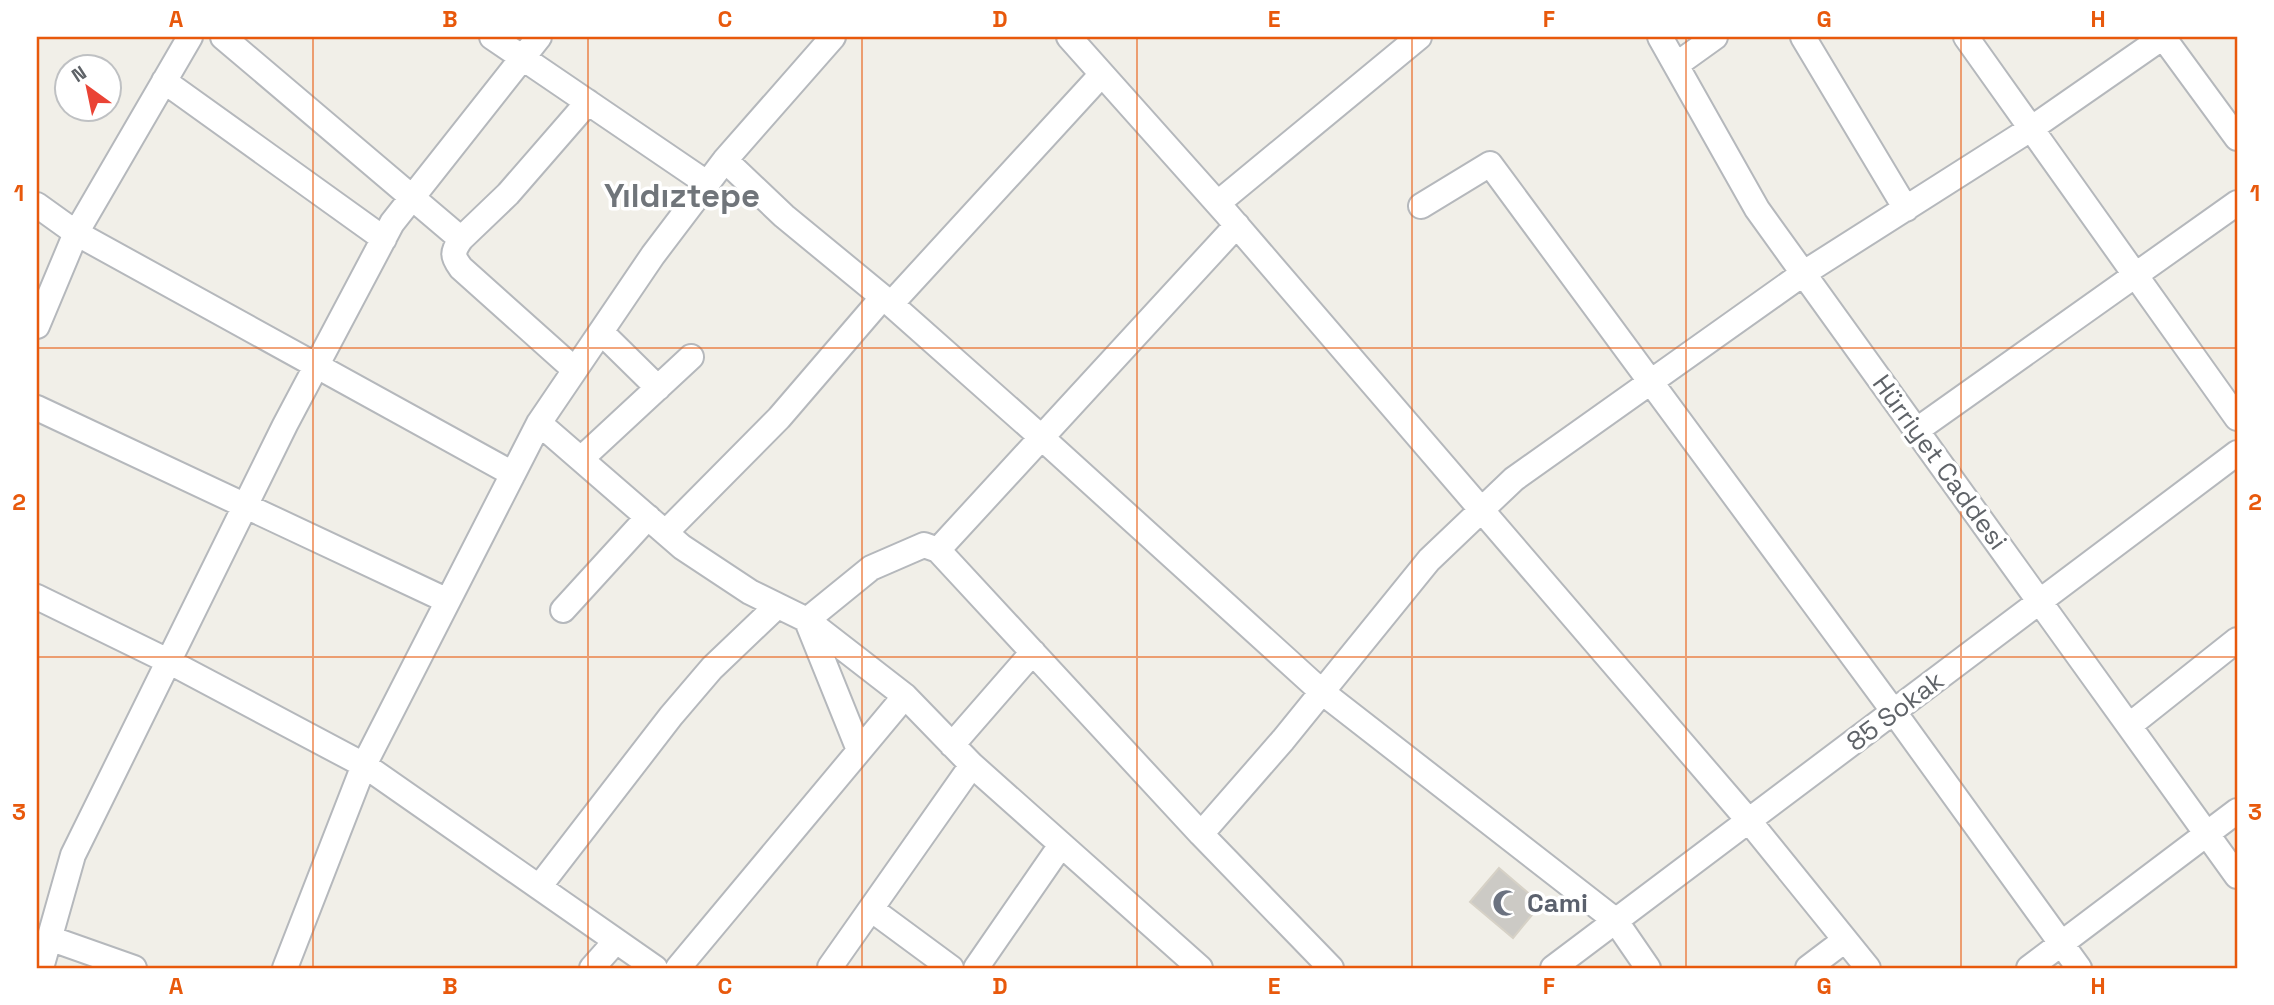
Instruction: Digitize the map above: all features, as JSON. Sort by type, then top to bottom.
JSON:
[{"type":"street","points":[[37,326],[76,233],[190,37]]},
{"type":"street","points":[[223,37],[461,239]]},
{"type":"street","points":[[492,37],[708,184]]},
{"type":"street","points":[[41,968],[73,855],[245,507],[383,239],[411,199],[539,37]]},
{"type":"street","points":[[285,968],[364,765],[539,423],[725,160],[833,37]]},
{"type":"street","points":[[1069,37],[1218,203],[1749,821],[1868,968]]},
{"type":"street","name":"Hürriyet Caddesi","points":[[1660,37],[1757,209],[2237,876]]},
{"type":"street","points":[[1676,65],[1715,37]]},
{"type":"street","points":[[1803,37],[1906,209]]},
{"type":"street","points":[[1966,37],[2237,418]]},
{"type":"street","points":[[1201,834],[1429,561],[1514,479],[1804,273],[2032,128],[2163,37],[2237,138]]},
{"type":"street","points":[[1218,203],[1406,41]]},
{"type":"street","points":[[563,610],[779,418],[1102,74]]},
{"type":"street","points":[[164,81],[383,239]]},
{"type":"street","points":[[575,370],[461,268],[454,258],[453,250],[508,194],[588,102]]},
{"type":"street","points":[[725,160],[784,216],[887,301],[1041,437],[1322,692],[1615,920],[1648,968]]},
{"type":"street","points":[[1421,206],[1490,164],[1652,381],[2079,968]]},
{"type":"street","points":[[1917,430],[2237,203]]},
{"type":"street","points":[[37,205],[76,233],[513,474]]},
{"type":"street","points":[[938,550],[1237,225]]},
{"type":"street","points":[[601,332],[658,388]]},
{"type":"street","points":[[581,459],[691,357]]},
{"type":"street","points":[[37,408],[448,601]]},
{"type":"street","points":[[539,423],[657,524],[750,592],[807,620],[905,695],[972,765],[1200,968]]},
{"type":"street","name":"85 Sokak","points":[[1553,968],[2237,453]]},
{"type":"street","points":[[807,620],[871,568],[925,545],[938,550],[1201,834],[1331,968]]},
{"type":"street","points":[[37,597],[168,661],[364,765],[655,968]]},
{"type":"street","points":[[539,887],[671,716],[712,668],[777,606]]},
{"type":"street","points":[[807,620],[859,750]]},
{"type":"street","points":[[2130,725],[2237,640]]},
{"type":"street","points":[[953,745],[1033,652]]},
{"type":"street","points":[[678,968],[905,695]]},
{"type":"street","points":[[830,967],[972,765]]},
{"type":"street","points":[[2029,968],[2237,811]]},
{"type":"street","points":[[976,968],[1060,845]]},
{"type":"street","points":[[871,909],[951,968]]},
{"type":"street","points":[[49,938],[134,968]]},
{"type":"street","points":[[1808,968],[1845,940]]},
{"type":"street","points":[[592,968],[616,941]]},
{"type":"building","name":"Cami","points":[[1499,868],[1541,904],[1513,938],[1470,902]]},
{"type":"place","name":"Cami","points":[[1506,903]]},
{"type":"district","name":"Yıldıztepe","points":[[682,196]]}]
